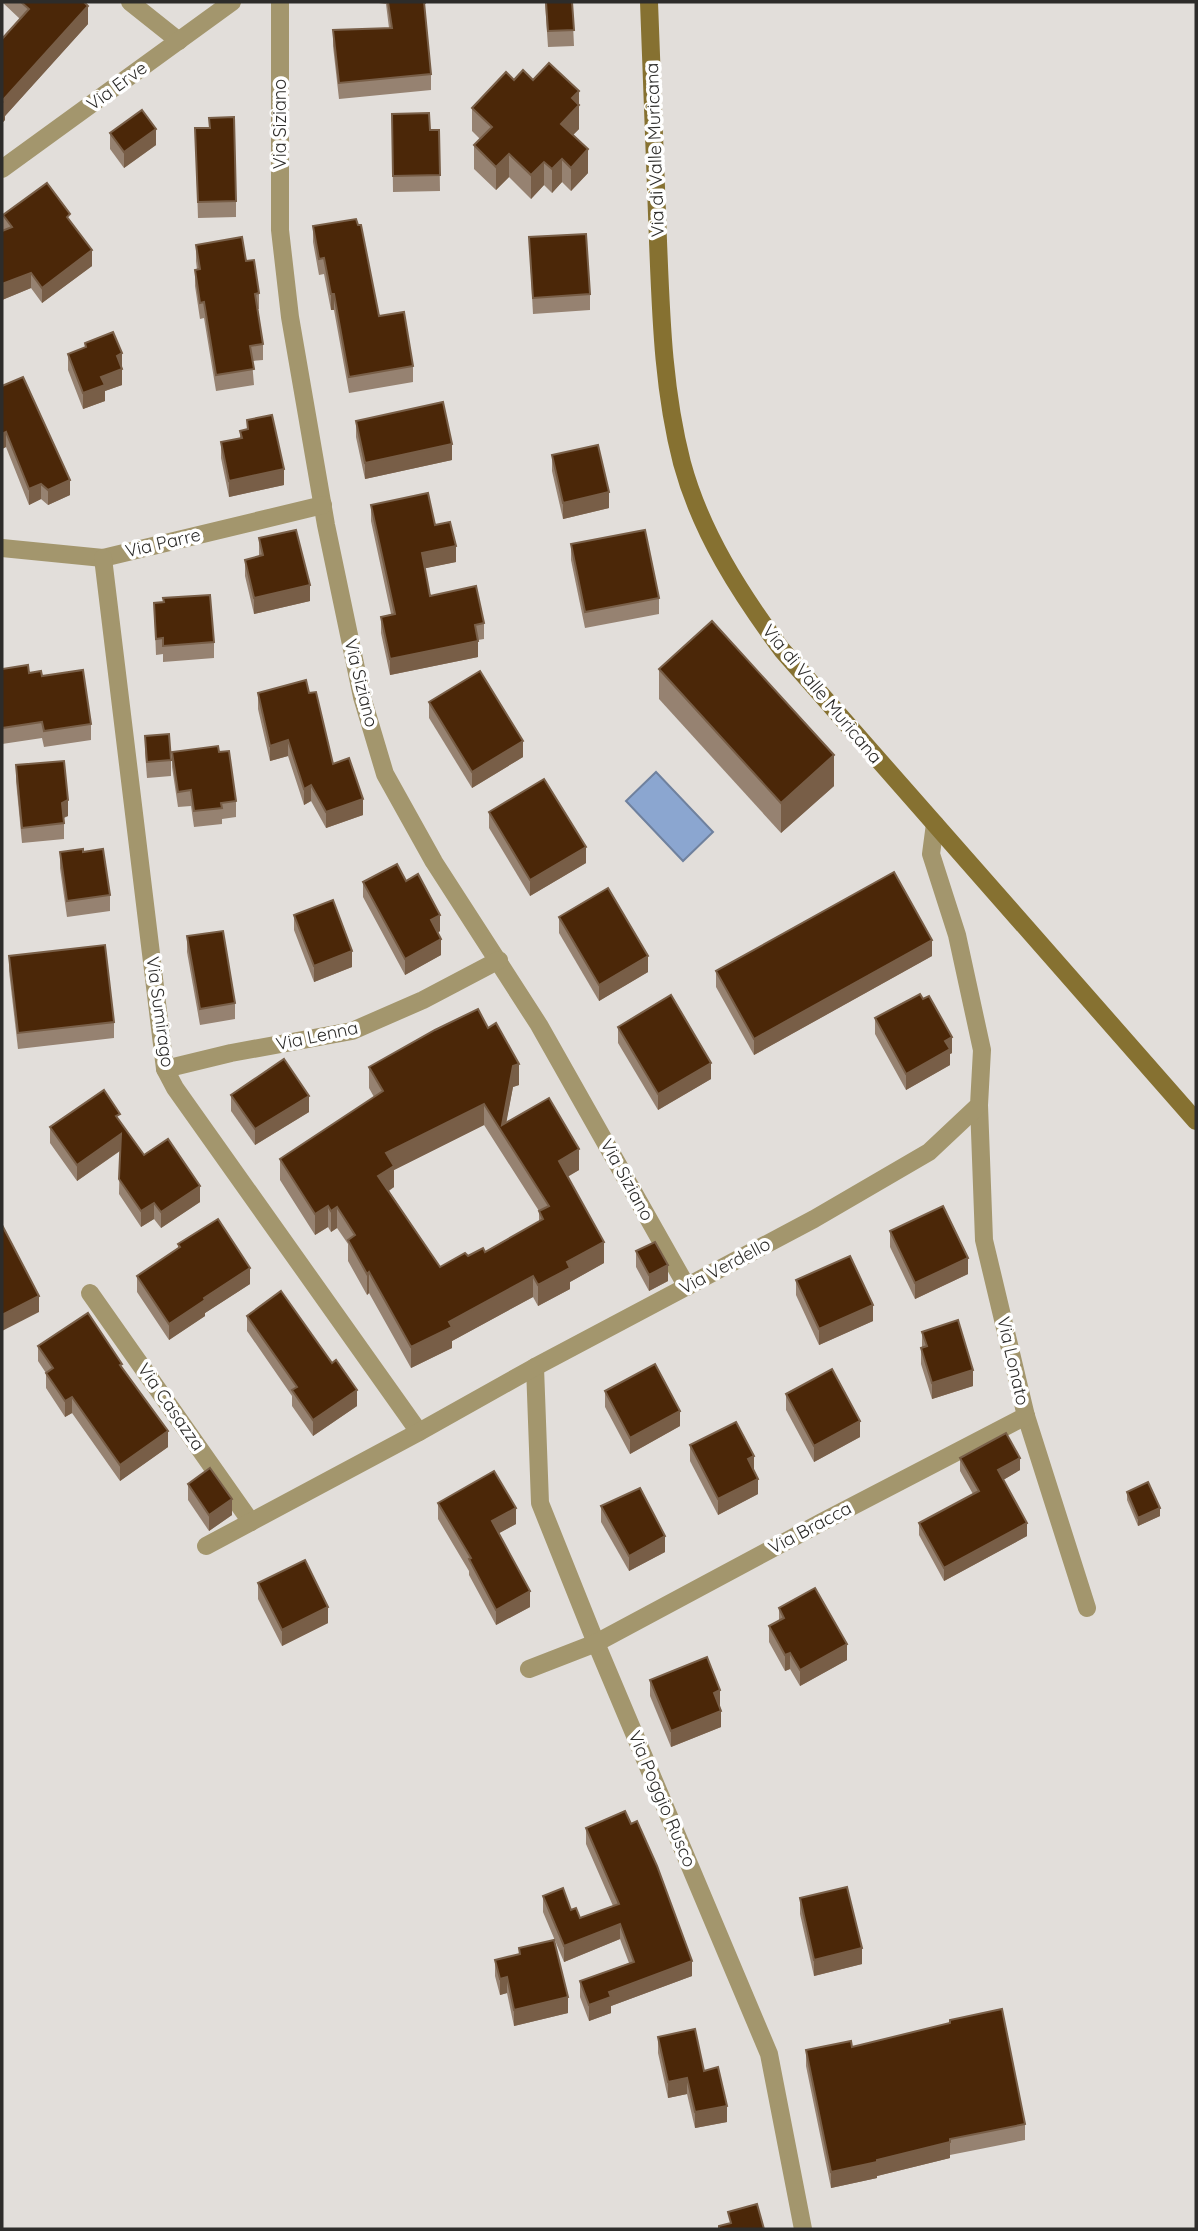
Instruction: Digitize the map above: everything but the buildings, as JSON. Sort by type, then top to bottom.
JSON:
[{"type":"street","points":[[130,2],[179,41]]},
{"type":"street","name":"Via Erve","points":[[2,169],[232,2]]},
{"type":"street","name":"Via Siziano","points":[[280,2],[280,230],[290,317],[323,505],[362,697],[385,774],[434,862],[539,1025],[687,1287]]},
{"type":"street","name":"Via di Valle Muricana","points":[[649,2],[662,335],[668,404],[683,465],[720,558],[782,650],[1196,1121]]},
{"type":"street","name":"Via Parre","points":[[2,548],[103,558],[323,505]]},
{"type":"street","name":"Via Sumirago","points":[[103,558],[165,1069],[175,1088],[419,1432]]},
{"type":"street","points":[[935,824],[931,854],[957,935],[982,1050],[979,1105]]},
{"type":"street","name":"Via Lenna","points":[[165,1069],[232,1052],[352,1031],[423,1000],[499,960]]},
{"type":"street","name":"Via Verdello","points":[[206,1546],[814,1219],[929,1152],[979,1105]]},
{"type":"street","name":"Via Lonato","points":[[979,1105],[984,1240],[1026,1416],[1087,1608]]},
{"type":"street","name":"Via Casazza","points":[[90,1293],[251,1522]]},
{"type":"street","name":"Via Poggio Rusco","points":[[535,1367],[540,1503],[769,2054],[803,2229]]},
{"type":"street","name":"Via Bracca","points":[[529,1669],[596,1643],[822,1521],[1026,1416]]},
{"type":"water","points":[[656,772],[713,832],[683,861],[626,801]]}]
